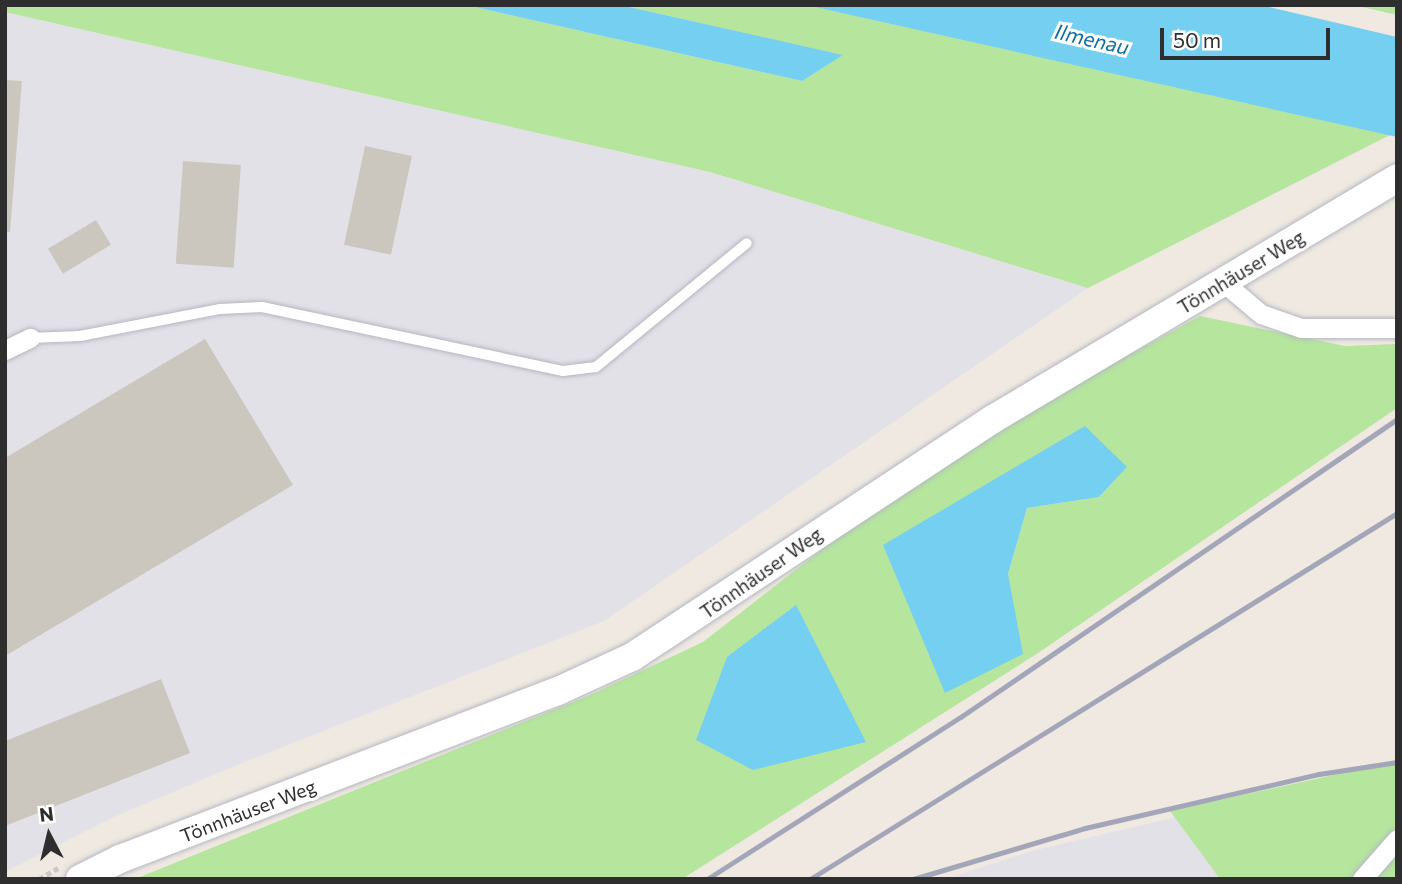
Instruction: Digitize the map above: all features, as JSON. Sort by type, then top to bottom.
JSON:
[{"type":"main road","name":"Tönnhäuser Weg","points":[[73,871],[120,859],[558,691],[632,657],[971,433],[1397,178]]},
{"type":"street","points":[[1223,282],[1261,314],[1301,328],[1397,328]]},
{"type":"street","points":[[5,350],[30,338]]},
{"type":"street","points":[[1362,879],[1397,839]]},
{"type":"lane","points":[[30,338],[80,336],[220,309],[262,307],[563,371],[596,367],[747,243]]},
{"type":"path","points":[[39,879],[73,871]]},
{"type":"shaded area","points":[[5,12],[710,172],[1088,288],[604,621],[247,761],[111,818],[5,872]]},
{"type":"shaded area","points":[[1252,799],[1350,879],[945,879],[1032,851]]},
{"type":"green space","points":[[5,5],[466,5],[802,81],[842,55],[620,5],[807,5],[1390,135],[1088,288],[710,172],[5,12]]},
{"type":"green space","points":[[1354,5],[1397,5],[1397,15]]},
{"type":"green space","points":[[1200,316],[1345,346],[1397,344],[1397,408],[1038,653],[682,879],[135,879],[588,696],[703,642],[847,530],[1034,407]],"holes":[[[1127,467],[1099,497],[1027,508],[1008,574],[884,545]]]},
{"type":"green space","points":[[1397,761],[1397,839],[1362,879],[1220,879],[1170,811]]},
{"type":"green space","points":[[1397,847],[1397,879],[1368,879]]},
{"type":"water","points":[[466,5],[620,5],[843,55],[802,81]]},
{"type":"water","name":"Ilmenau","points":[[806,5],[1260,5],[1397,37],[1397,137]]},
{"type":"water","points":[[1085,426],[1127,467],[1099,497],[1027,508],[1008,574],[1023,654],[945,693],[883,545]]},
{"type":"water","points":[[796,605],[866,742],[753,770],[696,740],[727,657]]},
{"type":"building","points":[[5,80],[22,81],[10,232],[5,232]]},
{"type":"building","points":[[365,146],[412,156],[391,255],[344,245]]},
{"type":"building","points":[[183,161],[241,165],[234,268],[176,264]]},
{"type":"building","points":[[96,220],[111,245],[63,274],[48,249]]},
{"type":"building","points":[[205,339],[293,485],[5,656],[5,458]]},
{"type":"building","points":[[161,679],[190,753],[5,826],[5,741]]},
{"type":"railway","points":[[707,879],[962,716],[1397,419]]},
{"type":"railway","points":[[810,879],[1397,513]]},
{"type":"railway","points":[[913,879],[1085,828],[1319,774],[1397,762]]}]
